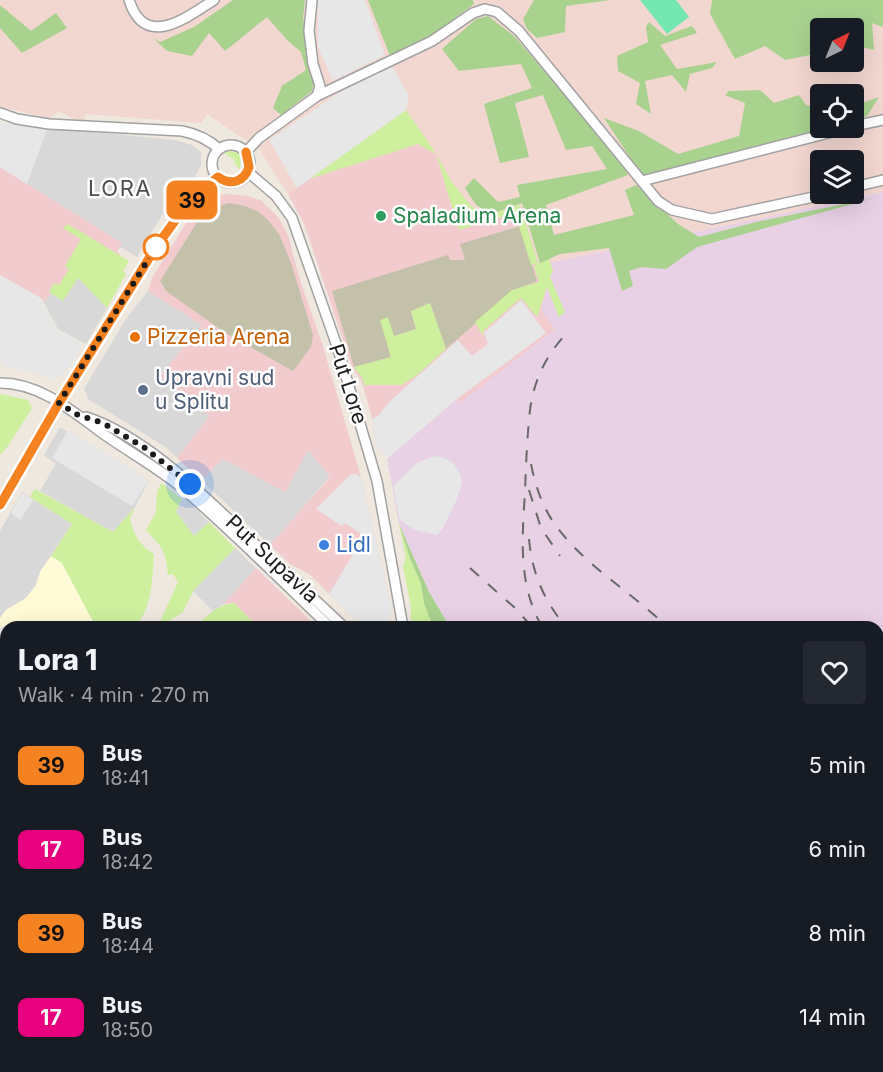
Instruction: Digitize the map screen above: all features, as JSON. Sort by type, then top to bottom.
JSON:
[{"type":"street","points":[[129,0],[139,19],[152,27],[166,27],[214,0]]},
{"type":"street","points":[[312,0],[309,31],[313,64],[320,87],[317,96]]},
{"type":"street","points":[[246,152],[259,138],[317,96],[432,41],[473,13],[485,9],[497,12],[519,31],[658,201],[672,210],[712,219],[810,198]]},
{"type":"street","points":[[0,113],[17,119],[49,124],[183,131],[211,141],[219,149]]},
{"type":"street","points":[[864,124],[883,120]]},
{"type":"street","points":[[642,181],[810,138]]},
{"type":"street","points":[[230,145],[246,152],[250,162],[248,172],[244,177],[234,182],[223,181],[214,172],[213,160],[219,149],[230,145]]},
{"type":"street","name":"Put Lore","points":[[248,172],[276,196],[292,218],[337,346],[377,481],[402,621]]},
{"type":"street","points":[[0,505],[59,403],[156,247],[187,204],[218,177]]},
{"type":"street","points":[[864,185],[883,180]]},
{"type":"street","name":"Put Supavla","points":[[0,383],[27,386],[59,403],[187,492],[324,621]]},
{"type":"street","name":"Put Supavla","points":[[78,415],[103,423],[145,448],[205,496],[338,621]]},
{"type":"shaded area","points":[[0,0],[883,0],[883,192],[864,196],[864,150],[810,150],[810,204],[826,204],[539,265],[520,205],[489,215],[471,206],[451,181],[435,152],[406,110],[288,194],[259,149],[207,114],[201,123],[85,114],[84,121],[71,118],[59,111],[50,118],[0,107]]},
{"type":"shaded area","points":[[318,0],[365,0],[385,55],[333,81],[318,47]]},
{"type":"shaded area","points":[[392,66],[409,96],[406,110],[297,188],[269,140],[342,91]]},
{"type":"shaded area","points":[[406,110],[479,209],[520,205],[547,288],[541,309],[556,329],[460,404],[457,400],[387,459],[387,455],[380,451],[376,442],[361,380],[352,367],[305,226],[288,194]]},
{"type":"shaded area","points":[[0,121],[9,124],[175,140],[192,145],[201,152],[201,165],[195,177],[168,205],[137,257],[120,247],[122,243],[0,167]]},
{"type":"shaded area","points":[[0,121],[9,124],[48,127],[27,184],[0,167]]},
{"type":"shaded area","points":[[0,167],[122,243],[117,252],[120,254],[89,290],[78,278],[63,301],[51,293],[46,301],[0,275]]},
{"type":"shaded area","points":[[883,192],[883,621],[446,621],[429,592],[399,524],[387,459],[457,399],[460,403],[555,329],[541,309],[547,288],[539,265],[826,204],[864,204],[864,196]]},
{"type":"shaded area","points":[[229,194],[248,196],[262,201],[278,217],[288,235],[361,477],[391,603],[388,621],[357,621],[309,574],[290,564],[270,545],[330,477],[308,450],[285,492],[223,459],[201,480],[177,458],[210,416],[160,376],[202,325],[148,291],[152,278],[188,220],[201,203],[212,197]]},
{"type":"shaded area","points":[[229,203],[245,206],[259,212],[267,219],[279,234],[291,263],[313,335],[311,347],[293,371],[227,334],[166,291],[160,281],[205,210]]},
{"type":"shaded area","points":[[520,226],[537,281],[513,291],[446,349],[430,303],[411,311],[416,329],[394,336],[381,320],[391,357],[354,367],[332,291],[448,255],[450,260],[465,260],[460,244]]},
{"type":"shaded area","points":[[0,275],[39,297],[57,330],[82,344],[67,371],[62,375],[54,379],[1,366]]},
{"type":"shaded area","points":[[78,277],[107,308],[86,344],[58,329],[42,299],[46,301],[51,293]]},
{"type":"shaded area","points":[[148,291],[202,325],[160,376],[210,416],[177,458],[167,448],[88,399],[84,389],[126,319]]},
{"type":"shaded area","points":[[521,300],[546,333],[457,399],[387,459],[387,455],[380,451],[376,442],[372,419],[458,340],[472,356],[488,344],[484,333]]},
{"type":"shaded area","points":[[60,427],[149,480],[135,507],[113,532],[40,491],[56,464],[44,455]]},
{"type":"shaded area","points":[[68,430],[149,480],[132,506],[52,458]]},
{"type":"shaded area","points":[[308,450],[330,476],[270,545],[201,480],[223,459]]},
{"type":"shaded area","points":[[434,456],[445,458],[454,464],[460,473],[462,482],[457,499],[443,528],[437,535],[415,530],[401,521],[393,486],[417,463]]},
{"type":"shaded area","points":[[356,474],[361,477],[391,603],[388,621],[357,621],[329,594],[364,536],[345,523],[342,526],[316,509],[350,475]]},
{"type":"shaded area","points":[[22,492],[72,524],[40,572],[36,585],[26,598],[6,610],[0,618],[0,531]]},
{"type":"shaded area","points":[[22,493],[33,500],[20,520],[11,513]]},
{"type":"shaded area","points":[[184,497],[209,522],[194,537],[175,512]]},
{"type":"shaded area","points":[[235,548],[256,568],[224,604],[213,611],[193,591]]},
{"type":"shaded area","points":[[51,556],[62,563],[93,621],[0,621],[6,610],[26,598],[36,585],[40,572]]},
{"type":"shaded area","points":[[256,568],[311,621],[254,621],[234,603],[224,604]]},
{"type":"green space","points":[[233,0],[305,0],[303,18],[314,81],[312,91],[281,115],[273,108],[282,86],[306,70],[301,52],[267,17],[225,51],[209,33],[192,56],[167,51],[153,38],[160,42],[194,27]]},
{"type":"green space","points":[[368,0],[473,0],[474,4],[436,32],[390,56]]},
{"type":"green space","points":[[534,0],[611,0],[566,6],[565,32],[537,38],[527,29],[523,19]]},
{"type":"green space","points":[[640,0],[676,0],[689,17],[667,34]]},
{"type":"green space","points":[[712,0],[883,0],[883,27],[872,23],[874,50],[864,48],[864,18],[810,18],[810,55],[785,60],[765,46],[735,59],[710,14]]},
{"type":"green space","points":[[0,5],[31,31],[56,13],[67,28],[22,53],[0,28]]},
{"type":"green space","points":[[488,16],[515,37],[620,160],[628,175],[546,205],[554,235],[634,215],[625,190],[636,185],[678,224],[699,237],[756,222],[852,204],[697,247],[666,269],[641,267],[629,271],[633,286],[622,291],[609,248],[560,254],[540,263],[522,203],[491,214],[476,205],[465,188],[474,178],[498,202],[520,197],[517,185],[607,169],[592,146],[566,150],[543,95],[515,103],[529,157],[500,163],[484,104],[532,88],[521,64],[459,71],[442,49],[476,19]]},
{"type":"green space","points":[[649,22],[665,36],[692,26],[697,33],[660,45],[677,69],[717,62],[712,68],[690,74],[686,92],[672,75],[645,81],[651,114],[636,104],[640,83],[618,71],[617,56],[648,42],[646,27]]},
{"type":"green space","points":[[760,90],[774,103],[799,95],[806,105],[810,106],[810,132],[643,177],[604,118],[639,131],[678,154],[739,136],[745,103],[725,95],[729,91]]},
{"type":"green space","points":[[879,97],[867,116],[864,117],[864,102]]},
{"type":"green space","points":[[406,110],[435,152],[451,181],[471,206],[489,215],[520,205],[538,263],[531,265],[515,213],[459,230],[436,154],[418,144],[309,179]]},
{"type":"green space","points":[[230,151],[238,153],[241,157],[240,169],[234,159],[224,153]]},
{"type":"green space","points":[[68,224],[129,261],[123,271],[126,274],[107,308],[78,278],[63,301],[49,292],[54,283],[59,285],[69,269],[65,266],[81,239],[63,228]]},
{"type":"green space","points":[[549,259],[553,271],[550,277],[565,312],[559,317],[547,287],[537,317],[521,298],[483,331],[483,336],[475,322],[512,290],[539,282],[534,266]]},
{"type":"green space","points":[[430,303],[446,349],[402,385],[364,385],[363,379],[354,367],[391,357],[380,320],[388,317],[394,336],[416,329],[411,311]]},
{"type":"green space","points":[[0,394],[28,400],[32,408],[0,455]]},
{"type":"green space","points":[[161,483],[182,499],[176,512],[194,536],[209,522],[235,548],[193,591],[183,612],[169,621],[160,621],[178,582],[173,574],[168,575],[163,550],[146,530],[156,512],[157,492]]},
{"type":"green space","points":[[35,489],[113,532],[135,507],[130,518],[133,529],[141,543],[154,554],[150,596],[147,607],[138,621],[93,621],[62,563],[51,556],[72,524],[30,497]]},
{"type":"green space","points":[[399,524],[421,584],[424,603],[431,621],[411,621],[411,607],[403,566],[406,558]]},
{"type":"green space","points":[[399,524],[429,592],[446,621],[431,621],[424,603],[421,584]]},
{"type":"green space","points":[[234,603],[254,621],[202,621],[228,604]]},
{"type":"railway","points":[[539,621],[529,595],[523,561],[529,420],[538,377],[554,348],[569,331]]},
{"type":"railway","points":[[531,464],[545,507],[564,536],[592,564],[661,621]]},
{"type":"railway","points":[[529,490],[541,528],[560,556]]},
{"type":"railway","points":[[529,539],[540,586],[562,621]]},
{"type":"railway","points":[[470,568],[527,621]]},
{"type":"bus line","name":"39","points":[[0,505],[59,403],[156,247],[187,204],[218,177],[228,182],[244,177],[248,172],[250,162],[246,152]]},
{"type":"place","name":"Spaladium Arena","points":[[381,216]]},
{"type":"place","name":"Pizzeria Arena","points":[[135,337]]},
{"type":"place","name":"Upravni sud u Splitu","points":[[143,390]]},
{"type":"place","name":"Lidl","points":[[324,545]]},
{"type":"district","name":"LORA","points":[[120,188]]},
{"type":"route","points":[[156,247],[59,403],[78,415],[103,423],[145,448],[190,484]]}]
